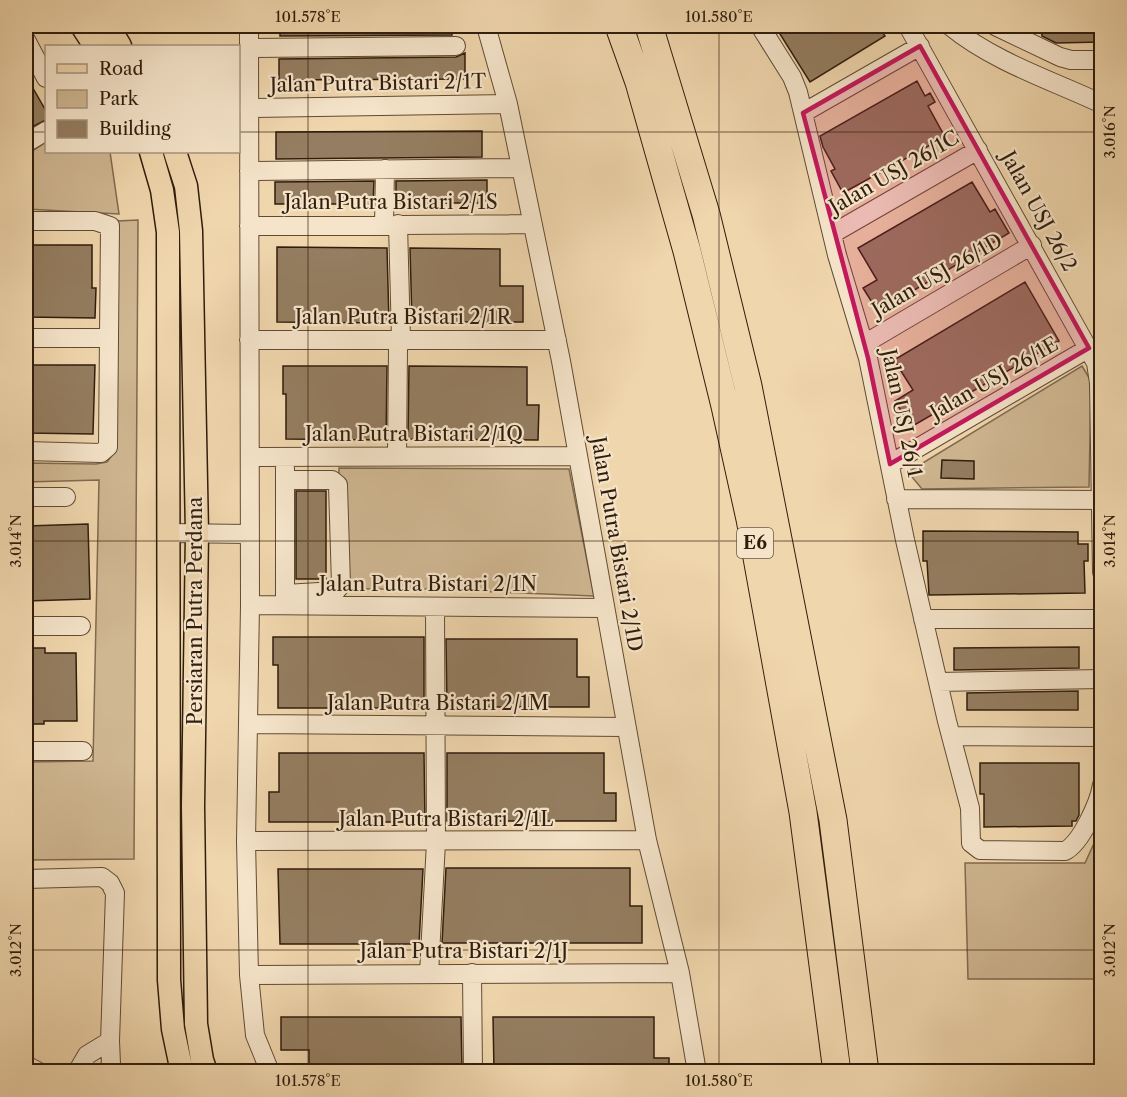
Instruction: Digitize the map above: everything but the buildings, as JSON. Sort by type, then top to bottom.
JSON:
[{"type":"highway","name":"E6","points":[[619,26],[639,82],[687,251],[750,519],[803,812],[837,1071]]},
{"type":"highway","name":"E6","points":[[649,26],[706,214],[752,408],[833,820],[865,1071]]},
{"type":"main road","points":[[82,26],[94,45]]},
{"type":"main road","points":[[108,26],[119,45]]},
{"type":"main road","name":"Persiaran Putra Perdana","points":[[151,153],[162,190],[168,232],[169,980],[173,1029],[182,1071]]},
{"type":"main road","name":"Persiaran Putra Perdana","points":[[175,153],[186,186],[191,231],[197,533],[193,806],[196,1024],[206,1071]]},
{"type":"street","points":[[249,26],[250,605],[246,841],[249,975],[255,1035],[270,1071]]},
{"type":"street","name":"Jalan Putra Bistari 2/1D","points":[[486,26],[508,104],[557,340],[647,840],[680,973],[698,1071]]},
{"type":"street","name":"Jalan USJ 26/1","points":[[760,26],[792,77],[798,92],[832,234],[864,344],[923,619],[970,808],[971,843],[980,850],[1065,851],[1072,848],[1087,822],[1101,785]]},
{"type":"street","name":"Jalan USJ 26/2","points":[[908,26],[1089,348],[1099,372],[1101,572]]},
{"type":"street","points":[[950,26],[991,54],[1101,104]]},
{"type":"street","points":[[995,26],[1060,57],[1071,60],[1101,60]]},
{"type":"street","points":[[26,40],[45,76]]},
{"type":"street","points":[[249,48],[456,46]]},
{"type":"street","points":[[803,113],[920,46]]},
{"type":"street","name":"Jalan Putra Bistari 2/1T","points":[[248,108],[508,104]]},
{"type":"street","points":[[26,143],[45,132]]},
{"type":"street","name":"Jalan USJ 26/1C","points":[[832,234],[978,150]]},
{"type":"street","points":[[249,171],[521,168]]},
{"type":"street","points":[[386,169],[401,339],[398,349],[397,457]]},
{"type":"street","points":[[26,221],[95,221],[110,226],[108,447],[101,453],[26,452]]},
{"type":"street","name":"Jalan Putra Bistari 2/1S","points":[[249,226],[533,224]]},
{"type":"street","name":"Jalan USJ 26/1D","points":[[864,344],[1032,245]]},
{"type":"street","points":[[26,338],[109,338]]},
{"type":"street","name":"Jalan Putra Bistari 2/1R","points":[[249,340],[557,340]]},
{"type":"street","name":"Jalan USJ 26/1E","points":[[890,464],[1089,348]]},
{"type":"street","name":"Jalan Putra Bistari 2/1Q","points":[[250,458],[578,456]]},
{"type":"street","points":[[285,457],[285,480],[285,600],[336,591],[341,585],[338,485],[332,480],[285,480]]},
{"type":"street","points":[[26,497],[66,496]]},
{"type":"street","points":[[896,499],[1101,500]]},
{"type":"street","points":[[169,533],[250,534]]},
{"type":"street","name":"Jalan Putra Bistari 2/1N","points":[[250,605],[285,600],[435,607],[605,608]]},
{"type":"street","points":[[429,974],[436,842],[435,607]]},
{"type":"street","points":[[923,619],[1101,619]]},
{"type":"street","points":[[26,626],[81,626]]},
{"type":"street","points":[[938,682],[1101,679]]},
{"type":"street","name":"Jalan Putra Bistari 2/1M","points":[[248,724],[627,726]]},
{"type":"street","points":[[951,736],[1101,737]]},
{"type":"street","points":[[26,751],[83,751]]},
{"type":"street","name":"Jalan Putra Bistari 2/1L","points":[[246,841],[647,840]]},
{"type":"street","points":[[26,879],[102,877],[110,883],[115,893],[111,1064],[107,1071]]},
{"type":"street","name":"Jalan Putra Bistari 2/1J","points":[[249,975],[680,973]]},
{"type":"street","points":[[472,974],[473,1071]]},
{"type":"street","points":[[77,1071],[87,1055],[110,1041]]},
{"type":"street","points":[[26,1065],[39,1071]]},
{"type":"highlighted area","points":[[920,46],[1089,348],[890,464],[868,358],[803,113]]},
{"type":"green space","points":[[45,143],[45,153],[110,153],[119,214],[26,209],[26,155]]},
{"type":"green space","points":[[138,220],[134,859],[26,860],[26,762],[93,761],[99,480],[26,482],[26,463],[96,464],[107,462],[116,450],[117,221]]},
{"type":"green space","points":[[1082,366],[1091,381],[1089,487],[922,489],[908,472]]},
{"type":"green space","points":[[339,468],[569,469],[594,596],[423,589],[337,589]]},
{"type":"green space","points":[[1101,828],[1101,979],[968,979],[965,863],[1085,863]]}]
